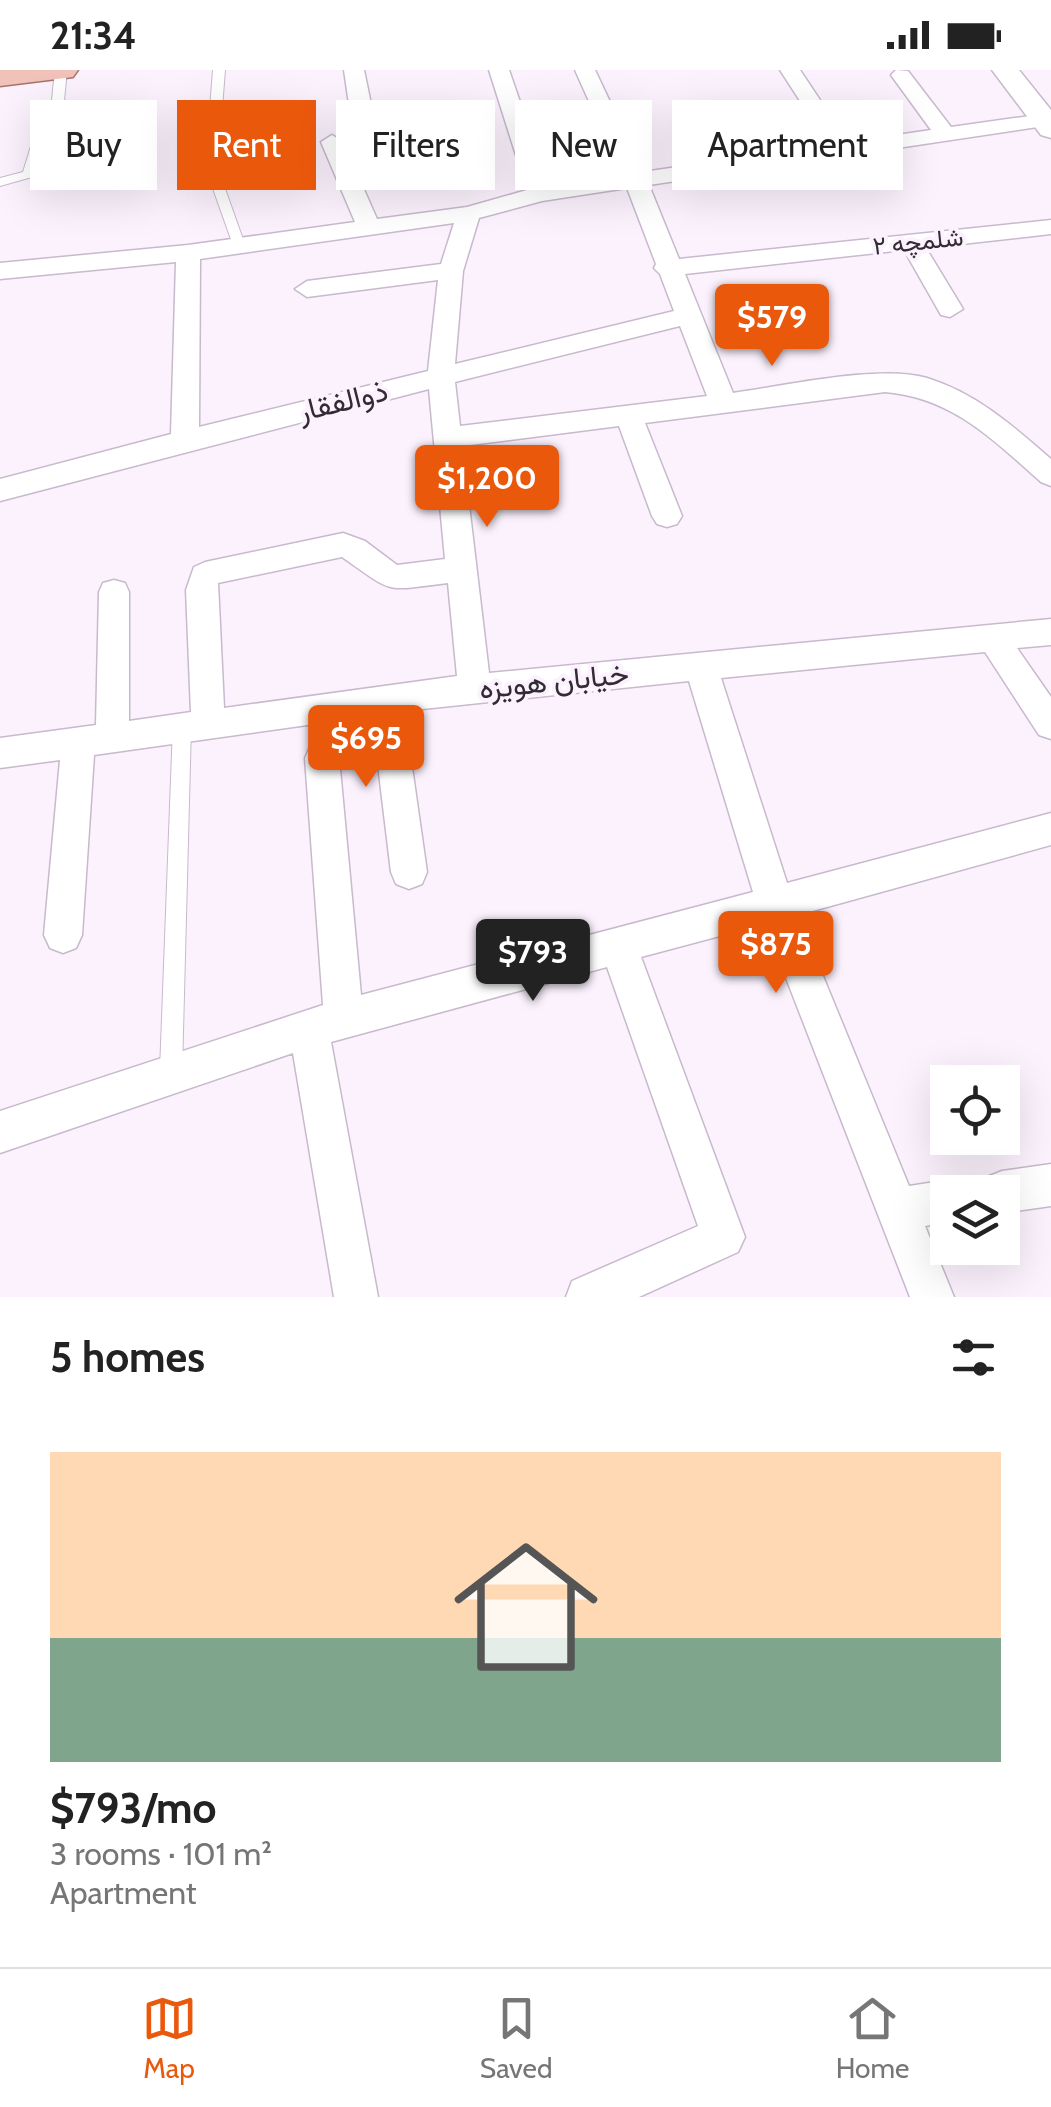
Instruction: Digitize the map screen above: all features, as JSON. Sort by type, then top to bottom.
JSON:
[{"type":"main road","points":[[0,76],[61,70]]},
{"type":"street","points":[[354,70],[359,100]]},
{"type":"street","points":[[499,70],[540,194]]},
{"type":"street","points":[[585,70],[599,100]]},
{"type":"street","points":[[790,70],[809,100]]},
{"type":"street","points":[[1006,70],[1048,122]]},
{"type":"street","points":[[900,75],[945,134]]},
{"type":"street","points":[[652,180],[1048,122]]},
{"type":"street","points":[[332,142],[369,227]]},
{"type":"street","points":[[0,270],[188,252],[469,214],[540,194],[572,190]]},
{"type":"street","points":[[639,190],[666,268],[724,404]]},
{"type":"street","points":[[469,214],[452,271],[441,377],[474,688]]},
{"type":"street","points":[[1040,228],[1051,258]]},
{"type":"street","name":"شلمچه ۲","points":[[666,268],[1040,228]]},
{"type":"street","points":[[911,242],[950,310]]},
{"type":"street","points":[[185,440],[188,252]]},
{"type":"street","points":[[307,289],[452,271]]},
{"type":"street","name":"ذوالفقار","points":[[0,490],[686,316]]},
{"type":"street","points":[[448,438],[884,384],[922,386],[985,418],[1051,475]]},
{"type":"street","points":[[629,416],[667,516]]},
{"type":"street","points":[[195,724],[201,590],[205,576],[216,570],[343,546],[354,549],[392,578],[462,569]]},
{"type":"street","points":[[63,935],[114,592]]},
{"type":"street","name":"خیابان هویزه","points":[[0,753],[474,688],[1051,632]]},
{"type":"street","points":[[994,638],[1051,725]]},
{"type":"street","points":[[701,666],[776,904],[932,1297]]},
{"type":"street","points":[[386,699],[409,872]]},
{"type":"street","points":[[322,758],[326,1024],[356,1297]]},
{"type":"street","points":[[0,1132],[172,1071],[326,1024],[1051,829]]},
{"type":"street","points":[[588,1297],[724,1237],[618,946]]},
{"type":"street","points":[[1020,1189],[1051,1185]]},
{"type":"street","points":[[898,1209],[930,1204]]},
{"type":"lane","points":[[0,182],[28,174],[38,142],[55,131],[61,70]]},
{"type":"lane","points":[[219,70],[215,121],[218,183],[239,245]]},
{"type":"lane","points":[[172,1071],[195,724]]}]
